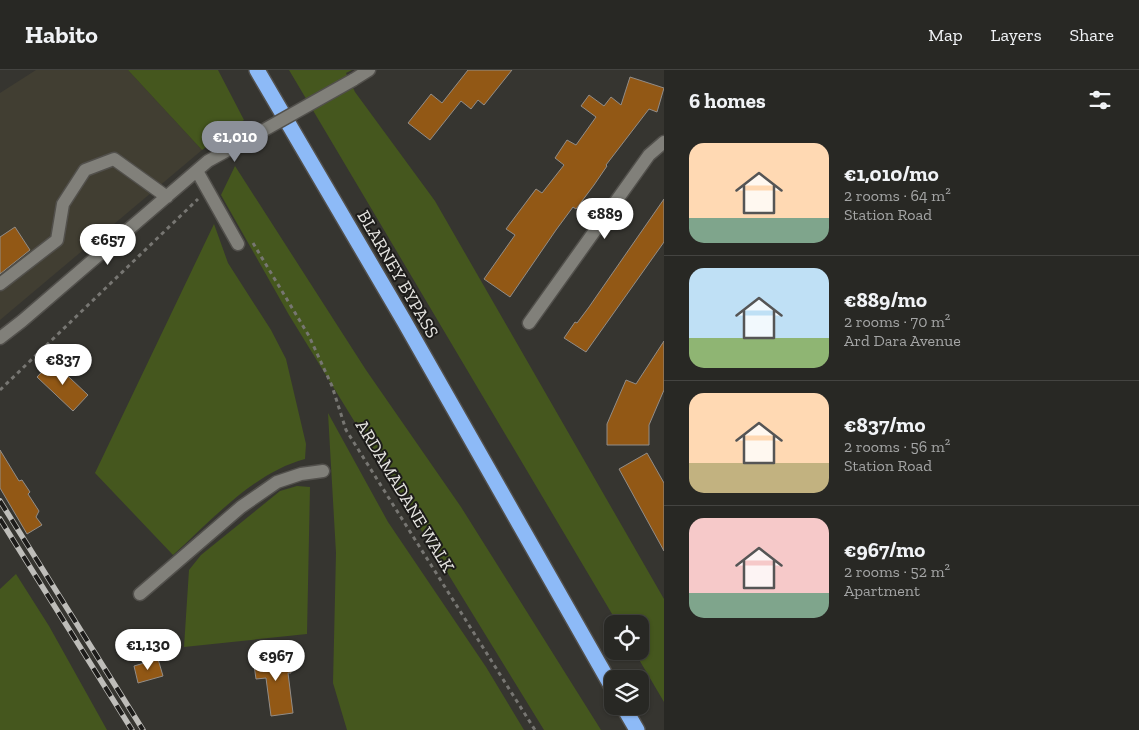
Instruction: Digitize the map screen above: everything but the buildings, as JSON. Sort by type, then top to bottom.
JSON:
[{"type":"highway","name":"BLARNEY BYPASS","points":[[257,70],[404,321],[604,673]]},
{"type":"highway","points":[[628,715],[637,730]]},
{"type":"street","points":[[0,338],[208,162],[369,70]]},
{"type":"street","points":[[530,323],[648,155],[664,142]]},
{"type":"street","points":[[0,284],[57,240],[63,204],[85,170],[114,160],[167,197]]},
{"type":"street","points":[[197,171],[238,244]]},
{"type":"street","points":[[140,594],[241,507],[277,482],[301,474],[323,471]]},
{"type":"path","points":[[0,390],[208,190]]},
{"type":"path","name":"ARDAMADANE WALK","points":[[251,240],[309,336],[332,386],[346,430],[535,730]]},
{"type":"shaded area","points":[[36,70],[128,70],[202,150],[0,320],[0,93]]},
{"type":"green space","points":[[128,70],[218,70],[244,120],[202,150]]},
{"type":"green space","points":[[289,70],[352,70],[346,73],[355,92],[435,201],[664,599],[664,702],[649,676],[649,670],[645,670],[639,660],[649,660],[649,615],[613,615]]},
{"type":"green space","points":[[235,166],[366,370],[461,507],[601,730],[544,730],[289,315],[221,195]]},
{"type":"green space","points":[[214,224],[228,263],[271,330],[286,359],[306,444],[305,459],[268,475],[251,486],[218,513],[173,555],[95,473]]},
{"type":"green space","points":[[328,413],[388,522],[486,667],[524,730],[347,730],[333,683],[336,553]]},
{"type":"green space","points":[[297,486],[310,487],[307,634],[184,647],[189,570],[201,555],[280,491]]},
{"type":"green space","points":[[16,574],[49,626],[107,730],[0,730],[0,589]]},
{"type":"railway","points":[[0,501],[143,730]]},
{"type":"railway","points":[[0,519],[132,730]]}]
